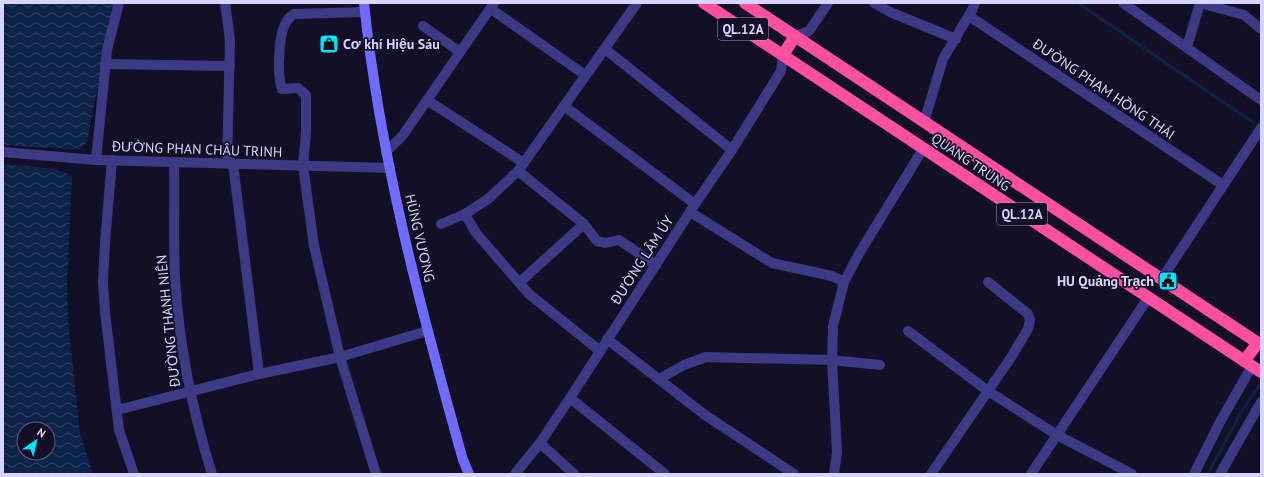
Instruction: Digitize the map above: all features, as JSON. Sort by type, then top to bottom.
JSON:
[{"type":"highway","name":"QUANG TRUNG","points":[[704,3],[1253,366]]},
{"type":"highway","name":"QUANG TRUNG","points":[[745,3],[1160,280],[1259,344]]},
{"type":"highway","points":[[783,55],[795,36]]},
{"type":"highway","points":[[1148,298],[1160,280]]},
{"type":"highway","points":[[1253,366],[1259,344]]},
{"type":"street","points":[[96,160],[105,64],[111,29],[119,3]]},
{"type":"street","points":[[225,3],[230,40],[230,163],[259,374]]},
{"type":"street","points":[[441,224],[465,214],[488,199],[521,167],[636,3]]},
{"type":"street","points":[[795,36],[809,31],[828,3]]},
{"type":"street","points":[[874,3],[890,12],[956,38]]},
{"type":"street","points":[[924,122],[943,59],[969,16],[975,3]]},
{"type":"street","points":[[1123,3],[1261,100]]},
{"type":"street","points":[[1187,47],[1200,3],[1244,15],[1261,29]]},
{"type":"street","points":[[386,152],[403,135],[492,6],[585,75]]},
{"type":"street","points":[[364,8],[301,12],[290,17],[284,26],[281,49],[281,88],[285,90],[301,89],[307,99],[303,166],[314,246],[340,357],[376,474]]},
{"type":"street","name":"HÙNG VƯƠNG","points":[[364,8],[386,152],[427,331],[463,460],[469,474]]},
{"type":"street","name":"ĐƯỜNG PHẠM HỒNG THÁI","points":[[969,16],[1223,186]]},
{"type":"street","points":[[423,26],[460,52]]},
{"type":"street","points":[[605,49],[732,150]]},
{"type":"street","name":"ĐƯỜNG LÂM ÚY","points":[[515,474],[540,443],[692,208],[732,150],[780,71],[783,55]]},
{"type":"street","points":[[105,64],[230,66]]},
{"type":"street","points":[[427,100],[521,167],[584,224],[597,241],[606,243],[619,240],[656,265]]},
{"type":"street","points":[[564,106],[692,208],[772,263],[832,276],[844,282]]},
{"type":"street","points":[[1160,280],[1261,128]]},
{"type":"street","points":[[834,474],[836,452],[832,360],[833,326],[844,282],[860,252],[923,148]]},
{"type":"street","name":"ĐƯỜNG PHAN CHÂU TRINH","points":[[3,152],[96,160],[390,168]]},
{"type":"street","points":[[112,160],[108,192],[103,281],[105,312],[119,430],[134,474]]},
{"type":"street","name":"ĐƯỜNG THANH NIÊN","points":[[174,163],[175,278],[189,393],[212,474]]},
{"type":"street","points":[[465,214],[476,233],[529,294],[600,350]]},
{"type":"street","points":[[520,282],[584,224]]},
{"type":"street","points":[[931,474],[988,391],[1024,335],[1030,320],[1028,314],[988,282]]},
{"type":"street","points":[[1031,474],[1148,298]]},
{"type":"street","points":[[116,410],[189,393],[259,374],[340,357],[427,331]]},
{"type":"street","points":[[908,332],[988,391],[1057,435],[1132,474]]},
{"type":"street","points":[[608,339],[705,415],[794,474]]},
{"type":"street","points":[[658,379],[684,365],[706,357],[832,360],[880,365]]},
{"type":"street","points":[[1194,474],[1220,422],[1253,366]]},
{"type":"street","points":[[570,398],[666,474]]},
{"type":"street","points":[[1220,474],[1261,402]]},
{"type":"street","points":[[540,443],[574,474]]},
{"type":"water","points":[[3,3],[114,3],[87,142],[80,150],[3,145]]},
{"type":"water","points":[[3,164],[57,169],[72,176],[67,283],[68,320],[80,433],[93,474],[3,474]]},
{"type":"waterway","points":[[1078,3],[1254,123]]},
{"type":"waterway","points":[[1208,474],[1243,409],[1261,383]]},
{"type":"place","name":"Cơ khí Hiệu Sáu","points":[[329,44]]},
{"type":"place","name":"HU Quảng Trạch","points":[[1168,281]]}]
